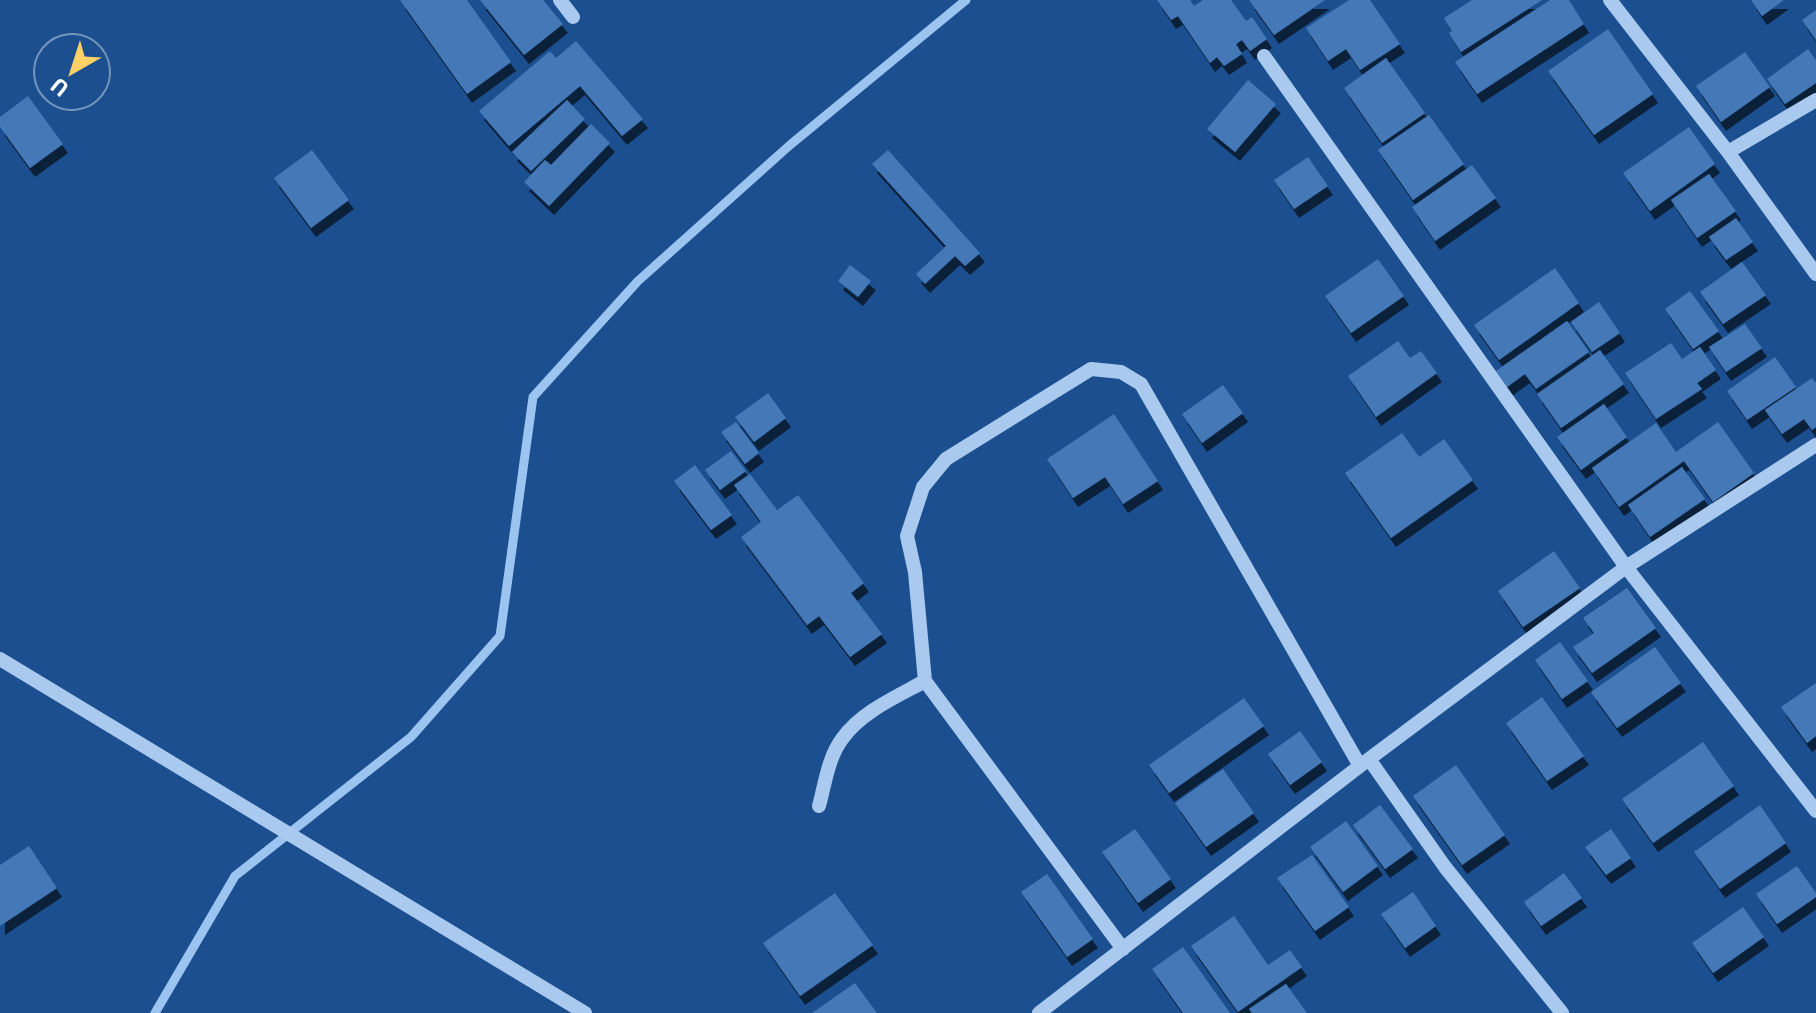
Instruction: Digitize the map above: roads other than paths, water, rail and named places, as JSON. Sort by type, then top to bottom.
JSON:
[{"type":"street","points":[[560,0],[573,17]]},
{"type":"street","points":[[1610,0],[1728,152],[1816,274]]},
{"type":"street","points":[[1264,56],[1626,567],[1816,811]]},
{"type":"street","points":[[1728,152],[1816,100]]},
{"type":"street","points":[[1123,949],[925,681],[915,572],[907,536],[923,487],[946,459],[1091,369],[1121,372],[1141,384],[1365,762],[1562,1013]]},
{"type":"street","points":[[1039,1013],[1365,762],[1626,567],[1816,445]]},
{"type":"street","points":[[0,659],[585,1013]]},
{"type":"street","points":[[819,806],[830,763],[841,740],[862,717],[925,681]]},
{"type":"waterway","points":[[155,1013],[235,876],[411,737],[500,636],[533,397],[638,281],[790,145],[966,0]]}]
